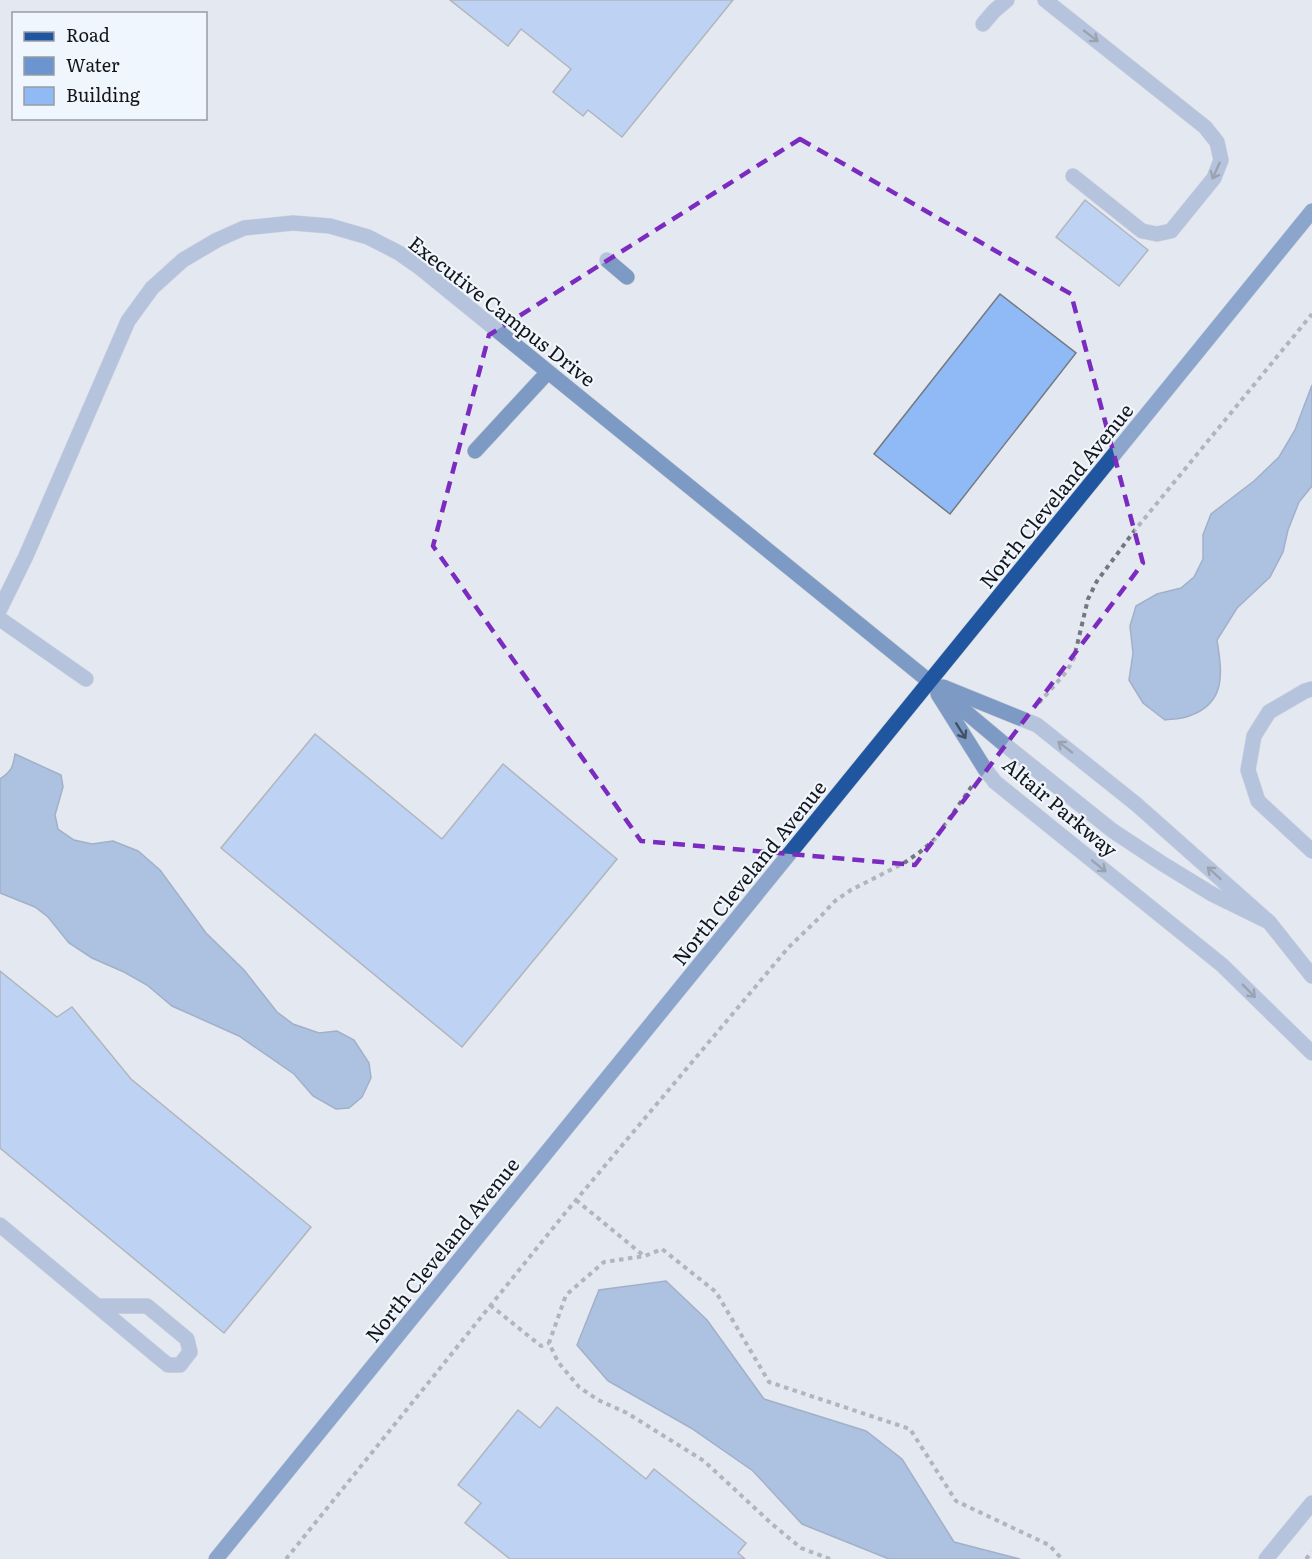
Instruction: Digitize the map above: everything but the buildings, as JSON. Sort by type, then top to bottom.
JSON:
[{"type":"main road","name":"North Cleveland Avenue","points":[[216,1559],[1312,211]]},
{"type":"street","points":[[983,24],[1007,0]]},
{"type":"street","points":[[1045,0],[1205,127],[1217,142],[1221,160],[1214,178],[1182,219],[1171,231],[1157,234],[1142,231],[1073,176]]},
{"type":"street","name":"Executive Campus Drive","points":[[0,609],[26,556],[128,321],[152,288],[183,260],[217,240],[244,228],[293,224],[330,226],[368,237],[399,253],[419,267],[1113,831],[1212,894],[1269,922]]},
{"type":"street","points":[[607,260],[627,277]]},
{"type":"street","points":[[475,451],[548,372]]},
{"type":"street","points":[[0,619],[86,679]]},
{"type":"street","points":[[930,682],[1037,725],[1136,804],[1269,922],[1312,975]]},
{"type":"street","name":"Altair Parkway","points":[[930,682],[994,782],[1222,965],[1312,1053]]},
{"type":"street","points":[[1312,689],[1269,712],[1254,736],[1248,770],[1258,801],[1312,851]]},
{"type":"street","points":[[0,1225],[97,1306],[168,1365],[180,1365],[190,1352],[187,1339],[147,1306],[97,1306]]},
{"type":"street","points":[[1266,1559],[1312,1503]]},
{"type":"path","points":[[1047,693],[1074,658],[1088,599],[1097,581],[1143,521],[1312,314]]},
{"type":"path","points":[[286,1559],[576,1200],[788,948],[835,901],[920,852],[935,839],[953,811]]},
{"type":"path","points":[[576,1200],[645,1256]]},
{"type":"path","points":[[830,1559],[801,1548],[704,1461],[627,1413],[598,1400],[579,1387],[558,1362],[549,1343],[566,1295],[604,1262],[645,1256],[662,1249],[716,1292],[769,1382],[910,1429],[956,1501],[1049,1545],[1062,1559]]},
{"type":"path","points":[[490,1305],[541,1346],[549,1343]]},
{"type":"path","points":[[1306,1559],[1312,1552]]},
{"type":"highlighted area","points":[[800,139],[1071,294],[1143,563],[915,865],[641,841],[433,546],[489,335]]},
{"type":"water","points":[[1312,385],[1312,486],[1299,502],[1288,530],[1283,552],[1270,577],[1237,608],[1217,640],[1220,675],[1216,695],[1201,710],[1186,717],[1165,720],[1143,703],[1129,680],[1133,653],[1130,626],[1136,606],[1157,594],[1181,588],[1194,577],[1203,559],[1203,535],[1211,514],[1254,481],[1279,457],[1295,430]]},
{"type":"water","points":[[15,754],[61,775],[63,787],[55,815],[58,829],[74,840],[92,844],[113,841],[138,851],[160,870],[206,933],[244,970],[277,1012],[293,1024],[319,1033],[337,1031],[354,1040],[369,1063],[371,1078],[362,1097],[349,1108],[336,1109],[313,1096],[294,1074],[239,1036],[172,1006],[147,985],[92,958],[69,943],[48,917],[35,907],[0,893],[0,779],[11,768]]},
{"type":"water","points":[[666,1281],[707,1320],[764,1399],[866,1431],[902,1459],[954,1542],[1020,1559],[889,1559],[802,1524],[753,1471],[691,1428],[608,1381],[577,1345],[599,1290]]}]
